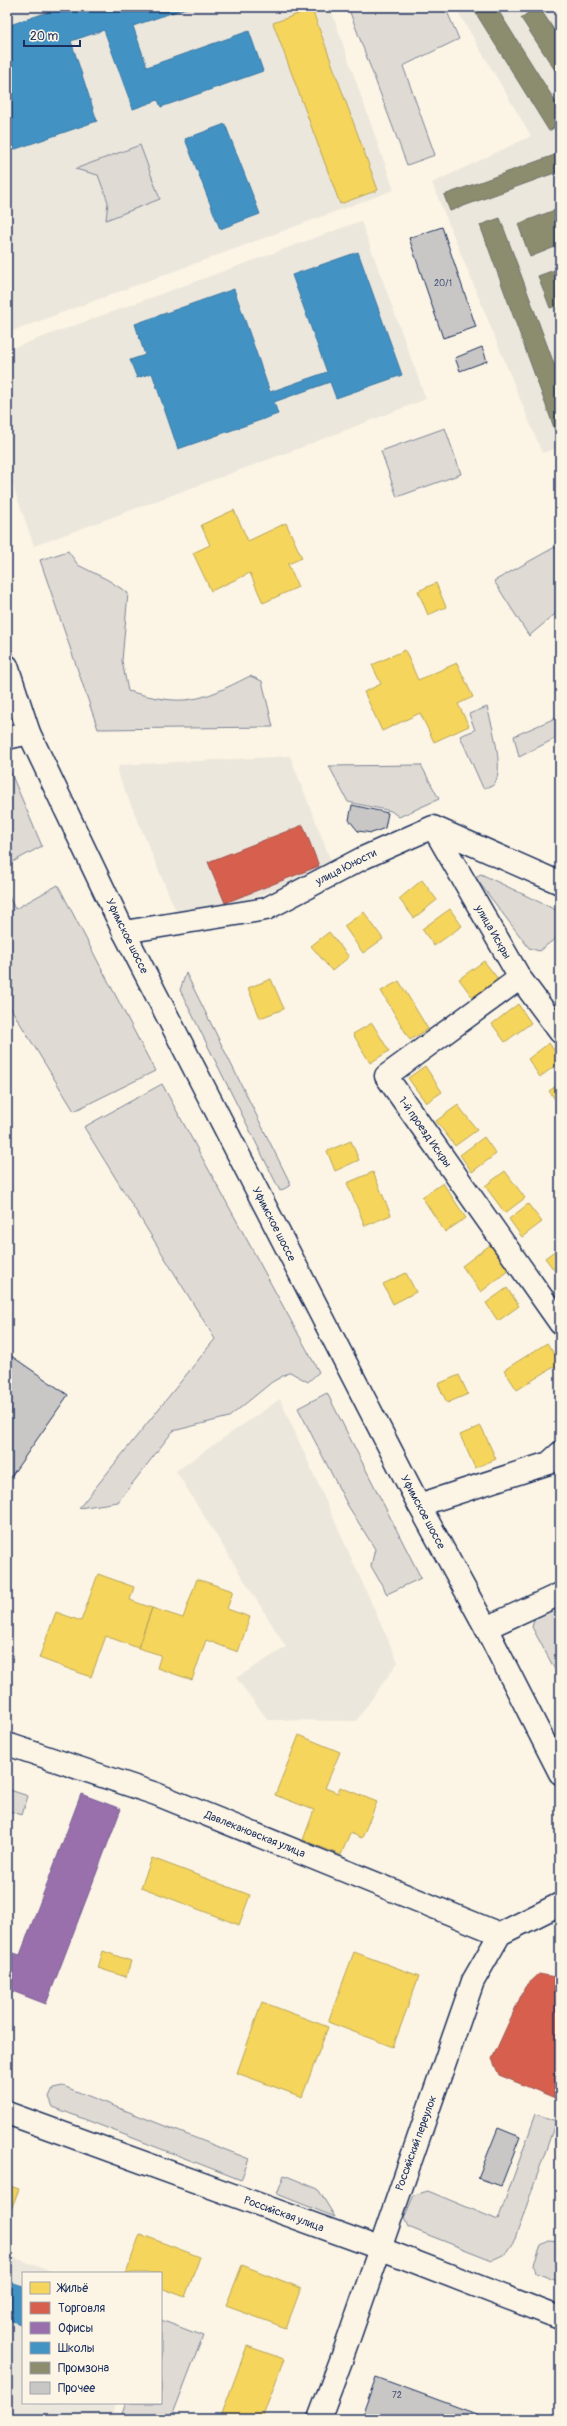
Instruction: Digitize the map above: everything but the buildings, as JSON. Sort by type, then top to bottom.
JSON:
[{"type":"street","name":"Уфимское шоссе","points":[[7,666],[29,733],[124,932],[419,1505],[486,1628],[560,1773]]},
{"type":"street","points":[[7,738],[29,733]]},
{"type":"street","points":[[433,827],[560,883]]},
{"type":"street","name":"улица Юности","points":[[124,932],[266,909],[363,858],[433,827]]},
{"type":"street","name":"улица Искры","points":[[433,827],[520,978],[560,1032]]},
{"type":"street","name":"1-й проезд Искры","points":[[520,978],[386,1076],[560,1323]]},
{"type":"street","points":[[419,1505],[549,1463],[560,1453]]},
{"type":"street","points":[[486,1628],[560,1594]]},
{"type":"street","name":"Давлекановская улица","points":[[7,1744],[156,1794],[500,1934]]},
{"type":"street","points":[[500,1934],[560,1904]]},
{"type":"street","name":"Российский переулок","points":[[319,2419],[342,2358],[473,1981],[500,1934]]},
{"type":"street","name":"Российская улица","points":[[7,2113],[379,2248],[560,2318]]},
{"type":"shaded area","points":[[7,7],[330,7],[394,190],[7,333]]},
{"type":"shaded area","points":[[348,7],[445,7],[459,39],[403,66],[435,155],[407,165]]},
{"type":"shaded area","points":[[455,7],[560,7],[560,447],[542,453],[432,183],[531,136]]},
{"type":"shaded area","points":[[140,145],[160,199],[106,220],[108,202],[98,175],[75,169]]},
{"type":"shaded area","points":[[361,221],[426,399],[297,449],[34,546],[7,469],[7,350]]},
{"type":"shaded area","points":[[445,428],[461,474],[397,497],[381,451]]},
{"type":"shaded area","points":[[555,547],[560,556],[560,610],[529,636],[494,581]]},
{"type":"shaded area","points":[[68,551],[78,565],[108,580],[128,593],[122,661],[128,691],[164,699],[191,699],[217,692],[250,676],[262,681],[273,727],[98,729],[40,560]]},
{"type":"shaded area","points":[[487,707],[497,748],[498,771],[496,780],[492,786],[483,788],[460,736],[475,730],[469,714]]},
{"type":"shaded area","points":[[560,716],[560,736],[519,757],[514,736]]},
{"type":"shaded area","points":[[290,756],[333,866],[225,909],[180,915],[175,909],[117,772],[120,765]]},
{"type":"shaded area","points":[[7,764],[42,846],[7,865]]},
{"type":"shaded area","points":[[421,765],[439,799],[399,817],[391,811],[348,802],[329,766]]},
{"type":"shaded area","points":[[481,874],[560,912],[560,935],[539,951],[529,948],[475,877]]},
{"type":"shaded area","points":[[58,885],[155,1071],[74,1111],[7,1002],[7,893],[15,909]]},
{"type":"shaded area","points":[[186,973],[291,1185],[280,1191],[180,990]]},
{"type":"shaded area","points":[[162,1084],[319,1372],[308,1382],[290,1372],[272,1382],[229,1417],[173,1431],[118,1502],[79,1508],[215,1339],[84,1127]]},
{"type":"shaded area","points":[[327,1393],[421,1578],[387,1594],[371,1566],[375,1549],[347,1504],[298,1408]]},
{"type":"shaded area","points":[[280,1399],[398,1662],[356,1721],[268,1720],[236,1678],[286,1647],[176,1471]]},
{"type":"shaded area","points":[[560,1608],[560,1679],[532,1627],[535,1617],[550,1609]]},
{"type":"shaded area","points":[[7,1789],[28,1796],[22,1815],[7,1810]]},
{"type":"shaded area","points":[[63,2086],[249,2159],[241,2180],[53,2107],[49,2097],[53,2088]]},
{"type":"shaded area","points":[[536,2114],[556,2121],[515,2239],[505,2254],[492,2260],[408,2227],[404,2218],[414,2195],[428,2191],[498,2220]]},
{"type":"shaded area","points":[[284,2175],[318,2189],[335,2217],[277,2194]]},
{"type":"shaded area","points":[[549,2241],[560,2242],[560,2282],[536,2273],[534,2264],[541,2245]]},
{"type":"shaded area","points":[[7,2255],[53,2272],[22,2272],[22,2404],[116,2404],[110,2419],[7,2419]]},
{"type":"shaded area","points":[[162,2320],[203,2336],[171,2419],[120,2419],[126,2404],[162,2404]]}]
